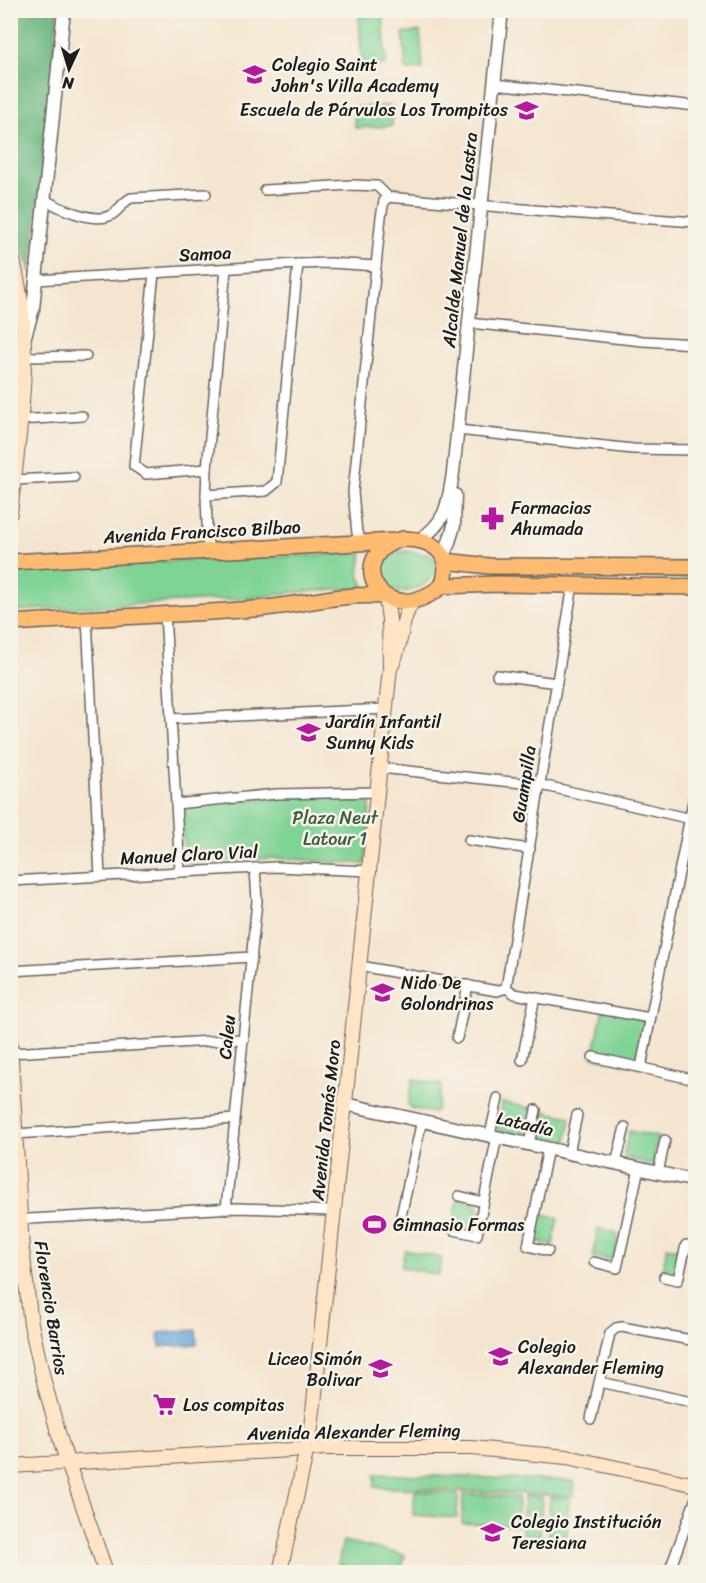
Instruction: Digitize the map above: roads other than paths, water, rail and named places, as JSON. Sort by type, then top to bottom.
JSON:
[{"type":"main road","points":[[10,250],[22,302],[26,357],[10,513]]},
{"type":"main road","points":[[384,597],[372,579],[374,560],[379,552],[395,541],[403,539],[419,540],[434,546],[445,559],[446,572],[442,586]]},
{"type":"main road","name":"Avenida Francisco Bilbao","points":[[10,562],[357,540],[395,541]]},
{"type":"main road","points":[[445,559],[489,566],[696,567]]},
{"type":"main road","points":[[10,622],[254,609],[321,599],[369,595],[414,600],[442,586],[696,587]]},
{"type":"main road","name":"Avenida Tomás Moro","points":[[280,1572],[314,1403],[390,668],[389,619],[384,597]]},
{"type":"main road","name":"Avenida Tomás Moro","points":[[390,668],[399,648],[405,614],[414,600]]},
{"type":"main road","name":"Florencio Barrios","points":[[10,1040],[16,1134],[15,1220],[37,1353],[67,1463],[106,1572]]},
{"type":"main road","name":"Avenida Alexander Fleming","points":[[10,1466],[306,1449],[451,1447],[541,1453],[605,1464],[696,1485]]},
{"type":"street","points":[[25,336],[33,309],[64,10]]},
{"type":"street","name":"Alcalde Manuel de la Lastra","points":[[419,540],[437,526],[445,514],[453,473],[502,10]]},
{"type":"street","points":[[494,84],[696,105]]},
{"type":"street","points":[[265,190],[352,185],[377,186],[388,197],[696,222]]},
{"type":"street","points":[[44,199],[68,211],[105,217],[112,215],[131,198],[206,194]]},
{"type":"street","points":[[357,540],[353,492],[376,266],[384,201],[388,197]]},
{"type":"street","name":"Samoa","points":[[36,280],[298,264],[331,263],[376,266]]},
{"type":"street","points":[[206,495],[266,491],[277,482],[298,264]]},
{"type":"street","points":[[208,551],[207,469],[226,269]]},
{"type":"street","points":[[154,273],[135,466],[146,474],[207,469]]},
{"type":"street","points":[[469,323],[643,341],[696,344]]},
{"type":"street","points":[[26,357],[86,356]]},
{"type":"street","points":[[20,420],[82,416]]},
{"type":"street","points":[[458,430],[633,449],[696,450]]},
{"type":"street","name":"Alcalde Manuel de la Lastra","points":[[445,559],[454,526],[456,494],[453,473]]},
{"type":"street","points":[[14,480],[74,477]]},
{"type":"street","name":"Guampilla","points":[[506,988],[573,585]]},
{"type":"street","points":[[165,614],[180,872]]},
{"type":"street","points":[[87,618],[100,876]]},
{"type":"street","points":[[497,675],[558,683]]},
{"type":"street","points":[[171,719],[386,710]]},
{"type":"street","points":[[380,768],[541,785],[692,820]]},
{"type":"street","points":[[643,1067],[650,1018],[692,820],[696,786]]},
{"type":"street","points":[[176,804],[276,794],[377,792]]},
{"type":"street","points":[[469,840],[530,849]]},
{"type":"street","name":"Manuel Claro Vial","points":[[10,881],[288,866],[369,871]]},
{"type":"street","name":"Caleu","points":[[226,1209],[258,894],[255,868]]},
{"type":"street","points":[[10,971],[252,957]]},
{"type":"street","points":[[360,966],[497,991],[506,988],[515,994],[650,1018]]},
{"type":"street","points":[[457,1038],[468,986]]},
{"type":"street","points":[[522,1060],[535,997]]},
{"type":"street","points":[[11,1053],[244,1039]]},
{"type":"street","points":[[593,1057],[696,1080]]},
{"type":"street","points":[[454,1230],[477,1235],[498,1098]]},
{"type":"street","name":"Latadía","points":[[345,1104],[696,1181]]},
{"type":"street","points":[[529,1144],[536,1110]]},
{"type":"street","points":[[569,1153],[577,1115]]},
{"type":"street","points":[[16,1134],[235,1119]]},
{"type":"street","points":[[401,1216],[422,1120]]},
{"type":"street","points":[[616,1163],[625,1127]]},
{"type":"street","points":[[658,1173],[665,1140]]},
{"type":"street","points":[[548,1148],[528,1246],[548,1251]]},
{"type":"street","points":[[594,1262],[617,1268],[639,1168]]},
{"type":"street","points":[[459,1196],[483,1202]]},
{"type":"street","points":[[15,1220],[226,1209],[281,1208],[334,1211]]},
{"type":"street","points":[[664,1277],[678,1280],[686,1245]]},
{"type":"street","points":[[591,1419],[610,1333],[616,1328],[622,1327],[696,1341]]},
{"type":"street","points":[[600,1382],[696,1403]]},
{"type":"street","points":[[669,1572],[696,1497]]},
{"type":"water","points":[[196,1330],[197,1344],[160,1347],[159,1333]]},
{"type":"place","name":"Colegio Saint John's Villa Academy","points":[[254,75]]},
{"type":"place","name":"Escuela de Párvulos Los Trompitos","points":[[526,110]]},
{"type":"place","name":"Farmacias Ahumada","points":[[493,518]]},
{"type":"place","name":"Jardín Infantil Sunny Kids","points":[[308,732]]},
{"type":"place","name":"Nido De Golondrinas","points":[[383,993]]},
{"type":"place","name":"Gimnasio Formas","points":[[375,1225]]},
{"type":"place","name":"Colegio Alexander Fleming","points":[[500,1357]]},
{"type":"place","name":"Liceo Simón Bolivar","points":[[380,1369]]},
{"type":"place","name":"Los compitas","points":[[165,1405]]},
{"type":"place","name":"Colegio Institución Teresiana","points":[[493,1532]]},
{"type":"park label","name":"Plaza Neut Latour 1","points":[[335,828]]}]
